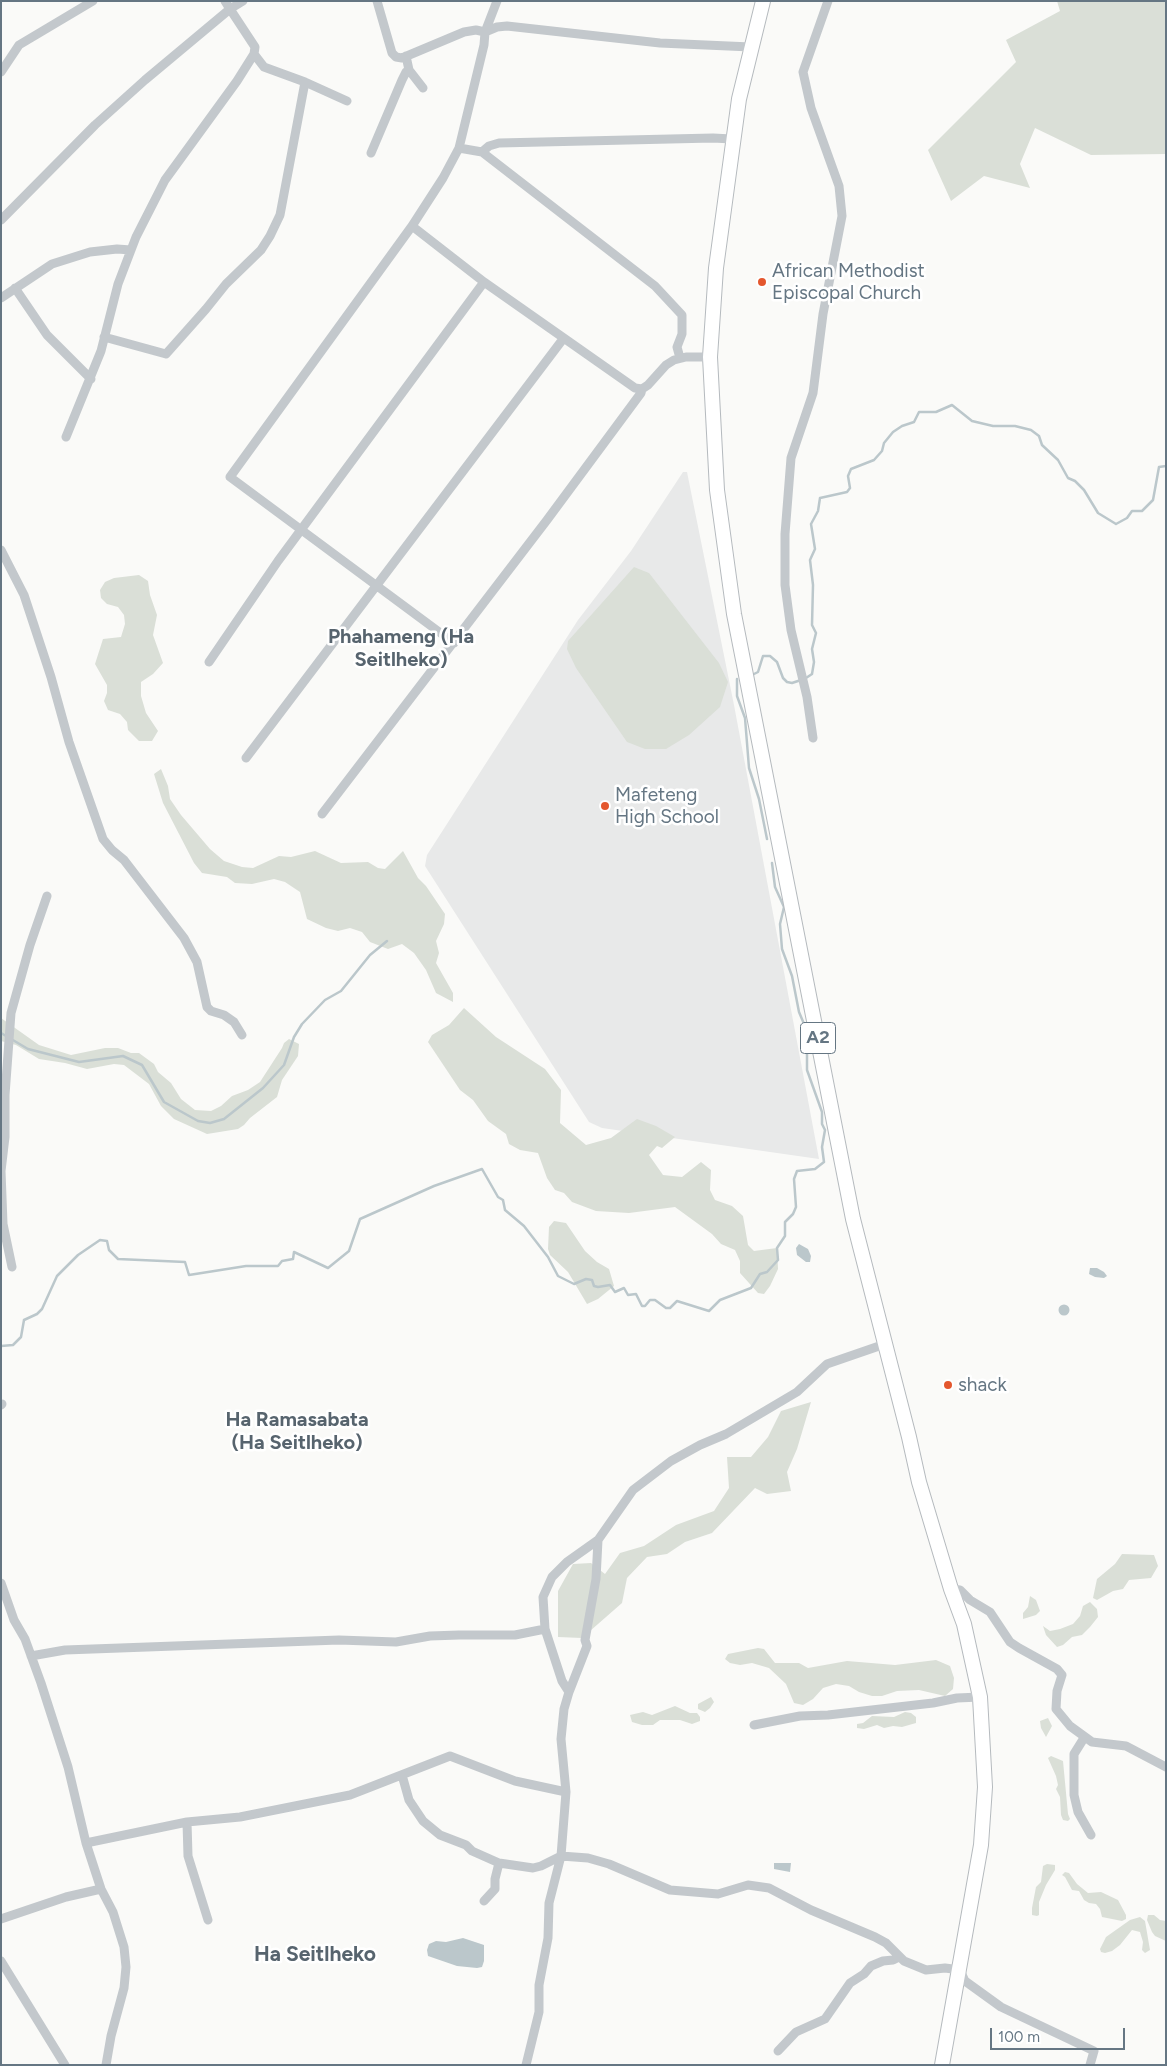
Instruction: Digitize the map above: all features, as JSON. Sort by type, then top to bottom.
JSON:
[{"type":"main road","name":"A2","points":[[763,1],[739,99],[732,139],[716,268],[710,358],[717,490],[734,614],[815,1019],[840,1157],[919,1482],[951,1589],[964,1624],[980,1697],[986,1787],[981,1845],[942,2065]]},
{"type":"street","points":[[1,72],[19,45],[93,1]]},
{"type":"street","points":[[66,437],[91,379],[118,284],[131,250],[165,180],[237,82],[254,54],[256,47],[225,1]]},
{"type":"street","points":[[1,220],[144,80],[230,9],[243,1]]},
{"type":"street","points":[[377,1],[392,53],[396,58],[406,56],[464,32],[476,30],[485,32],[497,26],[652,42],[751,46]]},
{"type":"street","points":[[454,643],[230,477],[412,226],[443,178],[459,148],[484,45],[485,32],[497,1]]},
{"type":"street","points":[[813,738],[785,585],[785,534],[791,458],[813,392],[823,314],[842,216],[840,186],[811,108],[803,72],[828,1]]},
{"type":"street","points":[[254,54],[264,67],[306,82],[347,101]]},
{"type":"street","points":[[406,56],[409,70],[423,88]]},
{"type":"street","points":[[371,153],[402,80],[409,70]]},
{"type":"street","points":[[104,337],[166,354],[206,310],[226,284],[261,250],[280,215],[306,82]]},
{"type":"street","points":[[482,152],[489,146],[499,143],[732,139]]},
{"type":"street","points":[[459,148],[482,152],[655,286],[682,315],[682,334],[677,347],[680,358]]},
{"type":"street","points":[[412,226],[484,282],[563,339],[634,388],[642,389]]},
{"type":"street","points":[[1,298],[52,264],[90,252],[131,250]]},
{"type":"street","points":[[209,662],[301,530],[484,282]]},
{"type":"street","points":[[15,288],[47,335],[91,379]]},
{"type":"street","points":[[246,758],[563,339]]},
{"type":"street","points":[[322,814],[454,643],[641,393],[642,389],[666,365],[680,358],[710,358]]},
{"type":"street","points":[[1,550],[24,595],[51,677],[68,742],[103,839],[124,860],[184,938],[197,962],[207,1007],[211,1011],[234,1022],[242,1035]]},
{"type":"street","points":[[12,1267],[3,1224],[1,1171],[5,1137],[11,1013],[30,945],[47,896]]},
{"type":"street","points":[[569,1692],[562,1681],[545,1629],[543,1596],[552,1577],[567,1562],[598,1540],[633,1490],[671,1461],[700,1445],[726,1434],[797,1392],[827,1364],[884,1344]]},
{"type":"street","points":[[526,2065],[539,2012],[538,1984],[548,1938],[549,1903],[560,1856],[566,1792],[562,1739],[564,1709],[587,1646],[586,1640],[598,1564],[598,1540]]},
{"type":"street","points":[[1,1583],[14,1620],[25,1639],[31,1656],[65,1758],[86,1843],[101,1888],[113,1912],[124,1947],[126,1968],[124,1988],[111,2036],[106,2065]]},
{"type":"street","points":[[951,1589],[960,1590],[970,1600],[990,1612],[1010,1642],[1057,1669],[1062,1675],[1056,1691],[1056,1709],[1070,1726],[1084,1738],[1092,1742],[1126,1746],[1166,1767]]},
{"type":"street","points":[[31,1656],[65,1650],[339,1640],[396,1642],[430,1636],[459,1635],[514,1636],[545,1629]]},
{"type":"street","points":[[754,1725],[800,1716],[980,1697]]},
{"type":"street","points":[[1084,1738],[1074,1754],[1074,1794],[1078,1812],[1091,1835]]},
{"type":"street","points":[[86,1843],[187,1822],[240,1816],[350,1794],[450,1756],[514,1781],[566,1792]]},
{"type":"street","points":[[402,1775],[409,1800],[423,1821],[440,1834],[466,1845],[472,1851],[499,1863],[533,1868],[560,1856],[588,1858],[608,1864],[670,1890],[718,1894],[748,1885],[769,1888],[811,1910],[875,1937],[886,1943],[904,1961],[926,1970],[945,1968],[960,1970],[965,1981],[1000,2007],[1094,2051],[1090,2065]]},
{"type":"street","points":[[187,1822],[188,1856],[208,1920]]},
{"type":"street","points":[[484,1901],[495,1889],[495,1879],[499,1863]]},
{"type":"street","points":[[1,1919],[66,1897],[101,1888]]},
{"type":"street","points":[[778,2051],[796,2032],[825,2019],[850,1983],[864,1974],[871,1966],[898,1957]]},
{"type":"street","points":[[1,1961],[65,2065]]},
{"type":"shaded area","points":[[1057,1],[1166,1],[1166,154],[1091,155],[1035,128],[1020,164],[1030,188],[984,176],[951,201],[928,150],[1016,62],[1006,40],[1060,11]]},
{"type":"shaded area","name":"Mafeteng High School","points":[[683,472],[687,472],[734,705],[819,1159],[602,1128],[589,1122],[425,866],[427,855],[578,620],[631,551]]},
{"type":"shaded area","points":[[634,567],[649,573],[719,663],[728,682],[720,707],[689,735],[666,749],[645,749],[627,742],[576,668],[567,649],[568,641]]},
{"type":"shaded area","points":[[139,575],[148,581],[150,595],[157,615],[153,635],[163,663],[153,674],[141,682],[141,696],[146,713],[158,731],[152,741],[139,741],[128,730],[127,722],[120,714],[108,710],[104,701],[107,685],[95,664],[103,639],[121,637],[125,624],[124,615],[118,607],[107,604],[101,598],[100,590],[105,582],[114,578]]},
{"type":"shaded area","points":[[161,769],[168,786],[170,799],[210,849],[224,861],[242,867],[253,868],[279,856],[291,857],[315,851],[341,863],[368,862],[378,868],[385,869],[403,851],[418,878],[426,886],[445,914],[444,924],[436,941],[439,953],[436,963],[453,993],[453,1002],[436,993],[426,970],[414,953],[402,944],[388,949],[370,942],[362,932],[350,928],[338,931],[326,928],[307,919],[300,892],[285,882],[274,879],[252,884],[235,883],[227,877],[202,873],[194,863],[163,803],[154,774]]},
{"type":"shaded area","points":[[464,1008],[496,1037],[545,1069],[561,1090],[560,1123],[586,1145],[611,1138],[637,1119],[656,1126],[675,1137],[662,1148],[657,1146],[649,1155],[663,1175],[682,1177],[701,1162],[711,1170],[710,1190],[715,1200],[732,1206],[743,1216],[748,1245],[754,1251],[777,1248],[778,1269],[764,1294],[758,1293],[740,1273],[740,1261],[735,1250],[721,1244],[712,1234],[675,1207],[629,1213],[596,1211],[572,1202],[564,1193],[555,1190],[547,1178],[538,1153],[520,1150],[509,1144],[506,1134],[488,1121],[473,1100],[460,1090],[428,1042],[432,1035],[449,1025]]},
{"type":"shaded area","points":[[1,1018],[39,1045],[71,1055],[105,1048],[118,1048],[131,1053],[139,1053],[154,1064],[158,1072],[171,1083],[181,1099],[195,1110],[211,1111],[221,1106],[232,1096],[248,1090],[260,1082],[284,1043],[289,1039],[299,1044],[298,1056],[282,1080],[277,1097],[238,1129],[207,1134],[174,1119],[161,1106],[149,1084],[124,1065],[114,1064],[87,1069],[39,1059],[16,1045],[1,1041]]},
{"type":"shaded area","points":[[554,1221],[566,1223],[585,1251],[597,1262],[609,1269],[614,1286],[598,1299],[587,1304],[568,1272],[550,1255],[548,1249],[549,1227]]},
{"type":"shaded area","points":[[799,1244],[808,1249],[811,1256],[810,1262],[806,1262],[797,1255],[796,1248]]},
{"type":"shaded area","points":[[1090,1268],[1097,1268],[1107,1276],[1104,1278],[1095,1277],[1089,1274]]},
{"type":"shaded area","points":[[1064,1304],[1070,1310],[1064,1316],[1058,1310]]},
{"type":"shaded area","points":[[811,1402],[797,1449],[787,1472],[791,1491],[767,1494],[755,1488],[712,1533],[685,1542],[667,1554],[647,1557],[627,1578],[622,1603],[582,1638],[558,1637],[558,1591],[573,1564],[591,1563],[605,1574],[620,1553],[644,1546],[676,1525],[714,1511],[729,1488],[727,1457],[751,1457],[768,1437],[781,1411]]},
{"type":"shaded area","points":[[1122,1554],[1154,1555],[1158,1566],[1151,1578],[1129,1580],[1123,1589],[1113,1591],[1097,1600],[1093,1598],[1097,1579],[1115,1564]]},
{"type":"shaded area","points":[[1030,1596],[1036,1600],[1040,1611],[1036,1615],[1023,1619],[1023,1613],[1028,1607]]},
{"type":"shaded area","points":[[1090,1602],[1097,1609],[1098,1617],[1082,1635],[1072,1637],[1063,1645],[1057,1647],[1046,1635],[1043,1626],[1050,1631],[1073,1624],[1080,1616],[1083,1606]]},
{"type":"shaded area","points":[[758,1648],[764,1649],[775,1663],[799,1663],[808,1668],[847,1661],[895,1665],[936,1660],[950,1666],[954,1678],[953,1689],[945,1696],[919,1690],[897,1691],[882,1696],[872,1696],[859,1692],[849,1686],[836,1684],[823,1688],[813,1699],[803,1705],[794,1703],[786,1684],[769,1668],[752,1663],[740,1665],[730,1663],[725,1659],[728,1654]]},
{"type":"shaded area","points":[[711,1697],[714,1702],[710,1708],[705,1712],[698,1709],[698,1704]]},
{"type":"shaded area","points":[[675,1706],[690,1713],[697,1713],[700,1721],[692,1724],[680,1720],[660,1720],[653,1725],[642,1725],[632,1722],[630,1715],[643,1712],[652,1715]]},
{"type":"shaded area","points":[[905,1712],[911,1713],[916,1717],[916,1723],[902,1727],[884,1728],[877,1725],[864,1729],[857,1728],[857,1724],[863,1723],[872,1716],[894,1717]]},
{"type":"shaded area","points":[[1048,1718],[1052,1726],[1046,1737],[1041,1728],[1040,1721]]},
{"type":"shaded area","points":[[1051,1756],[1063,1761],[1070,1819],[1068,1821],[1063,1820],[1061,1815],[1060,1797],[1056,1789],[1058,1785],[1056,1776],[1048,1758]]},
{"type":"shaded area","points":[[774,1863],[791,1863],[790,1872],[774,1869]]},
{"type":"shaded area","points":[[1047,1864],[1055,1865],[1055,1870],[1039,1902],[1039,1915],[1032,1915],[1036,1887],[1041,1882],[1043,1866]]},
{"type":"shaded area","points":[[1065,1872],[1069,1873],[1077,1884],[1088,1893],[1101,1892],[1118,1900],[1126,1915],[1126,1919],[1122,1921],[1102,1917],[1100,1909],[1096,1904],[1084,1900],[1079,1891],[1072,1890],[1062,1875]]},
{"type":"shaded area","points":[[1148,1915],[1154,1915],[1160,1920],[1166,1921],[1166,1941],[1155,1936],[1152,1932],[1147,1920]]},
{"type":"shaded area","points":[[1140,1917],[1145,1921],[1150,1950],[1145,1953],[1142,1950],[1143,1942],[1140,1932],[1132,1930],[1120,1945],[1112,1951],[1101,1952],[1100,1949],[1106,1937],[1130,1920]]},
{"type":"shaded area","points":[[463,1938],[484,1945],[482,1967],[457,1966],[428,1956],[429,1944],[436,1941],[446,1942]]},
{"type":"waterway","points":[[806,678],[812,674],[814,662],[812,649],[816,633],[812,625],[813,585],[810,560],[815,549],[811,524],[818,511],[820,498],[847,492],[850,488],[848,476],[851,469],[874,460],[882,451],[884,443],[893,432],[902,426],[914,422],[919,412],[936,412],[952,405],[972,421],[993,426],[1015,426],[1031,430],[1039,436],[1042,445],[1058,460],[1068,478],[1075,481],[1084,490],[1098,513],[1116,524],[1127,518],[1132,511],[1142,511],[1153,500],[1159,467],[1166,466]]},
{"type":"waterway","points":[[754,674],[758,672],[763,656],[770,656],[777,662],[783,678],[787,682],[792,683],[801,680]]},
{"type":"waterway","points":[[737,679],[737,696],[745,718],[749,768],[759,799],[767,839]]},
{"type":"waterway","points":[[1,1346],[13,1345],[21,1337],[24,1320],[37,1314],[42,1309],[57,1276],[78,1255],[100,1240],[107,1241],[109,1250],[118,1259],[185,1262],[189,1275],[246,1266],[278,1266],[282,1261],[293,1259],[294,1252],[328,1268],[349,1251],[360,1219],[434,1186],[482,1169],[498,1197],[503,1200],[505,1210],[524,1226],[548,1257],[558,1276],[574,1284],[586,1279],[592,1280],[594,1286],[610,1285],[615,1292],[624,1288],[628,1295],[636,1294],[642,1306],[645,1306],[650,1300],[655,1300],[666,1308],[670,1308],[677,1301],[709,1311],[720,1300],[751,1288],[760,1274],[767,1272],[778,1260],[777,1248],[785,1236],[785,1222],[793,1214],[796,1207],[794,1179],[797,1171],[815,1169],[824,1162],[822,1147],[825,1130],[822,1124],[822,1112],[807,1070],[807,1031],[799,1012],[792,976],[782,949],[780,924],[784,907],[775,887],[772,863]]},
{"type":"waterway","points":[[1,1033],[28,1049],[79,1062],[123,1056],[142,1065],[164,1102],[198,1121],[210,1123],[224,1119],[263,1088],[284,1065],[294,1037],[302,1024],[325,1000],[341,991],[370,955],[387,941]]},
{"type":"place","name":"African Methodist Episcopal Church","points":[[762,282]]},
{"type":"place","name":"Mafeteng High School","points":[[605,806]]},
{"type":"place","name":"shack","points":[[948,1385]]},
{"type":"district","name":"Phahameng (Ha Seitlheko)","points":[[401,648]]},
{"type":"district","name":"Ha Ramasabata (Ha Seitlheko)","points":[[297,1432]]},
{"type":"district","name":"Ha Seitlheko","points":[[315,1955]]}]
